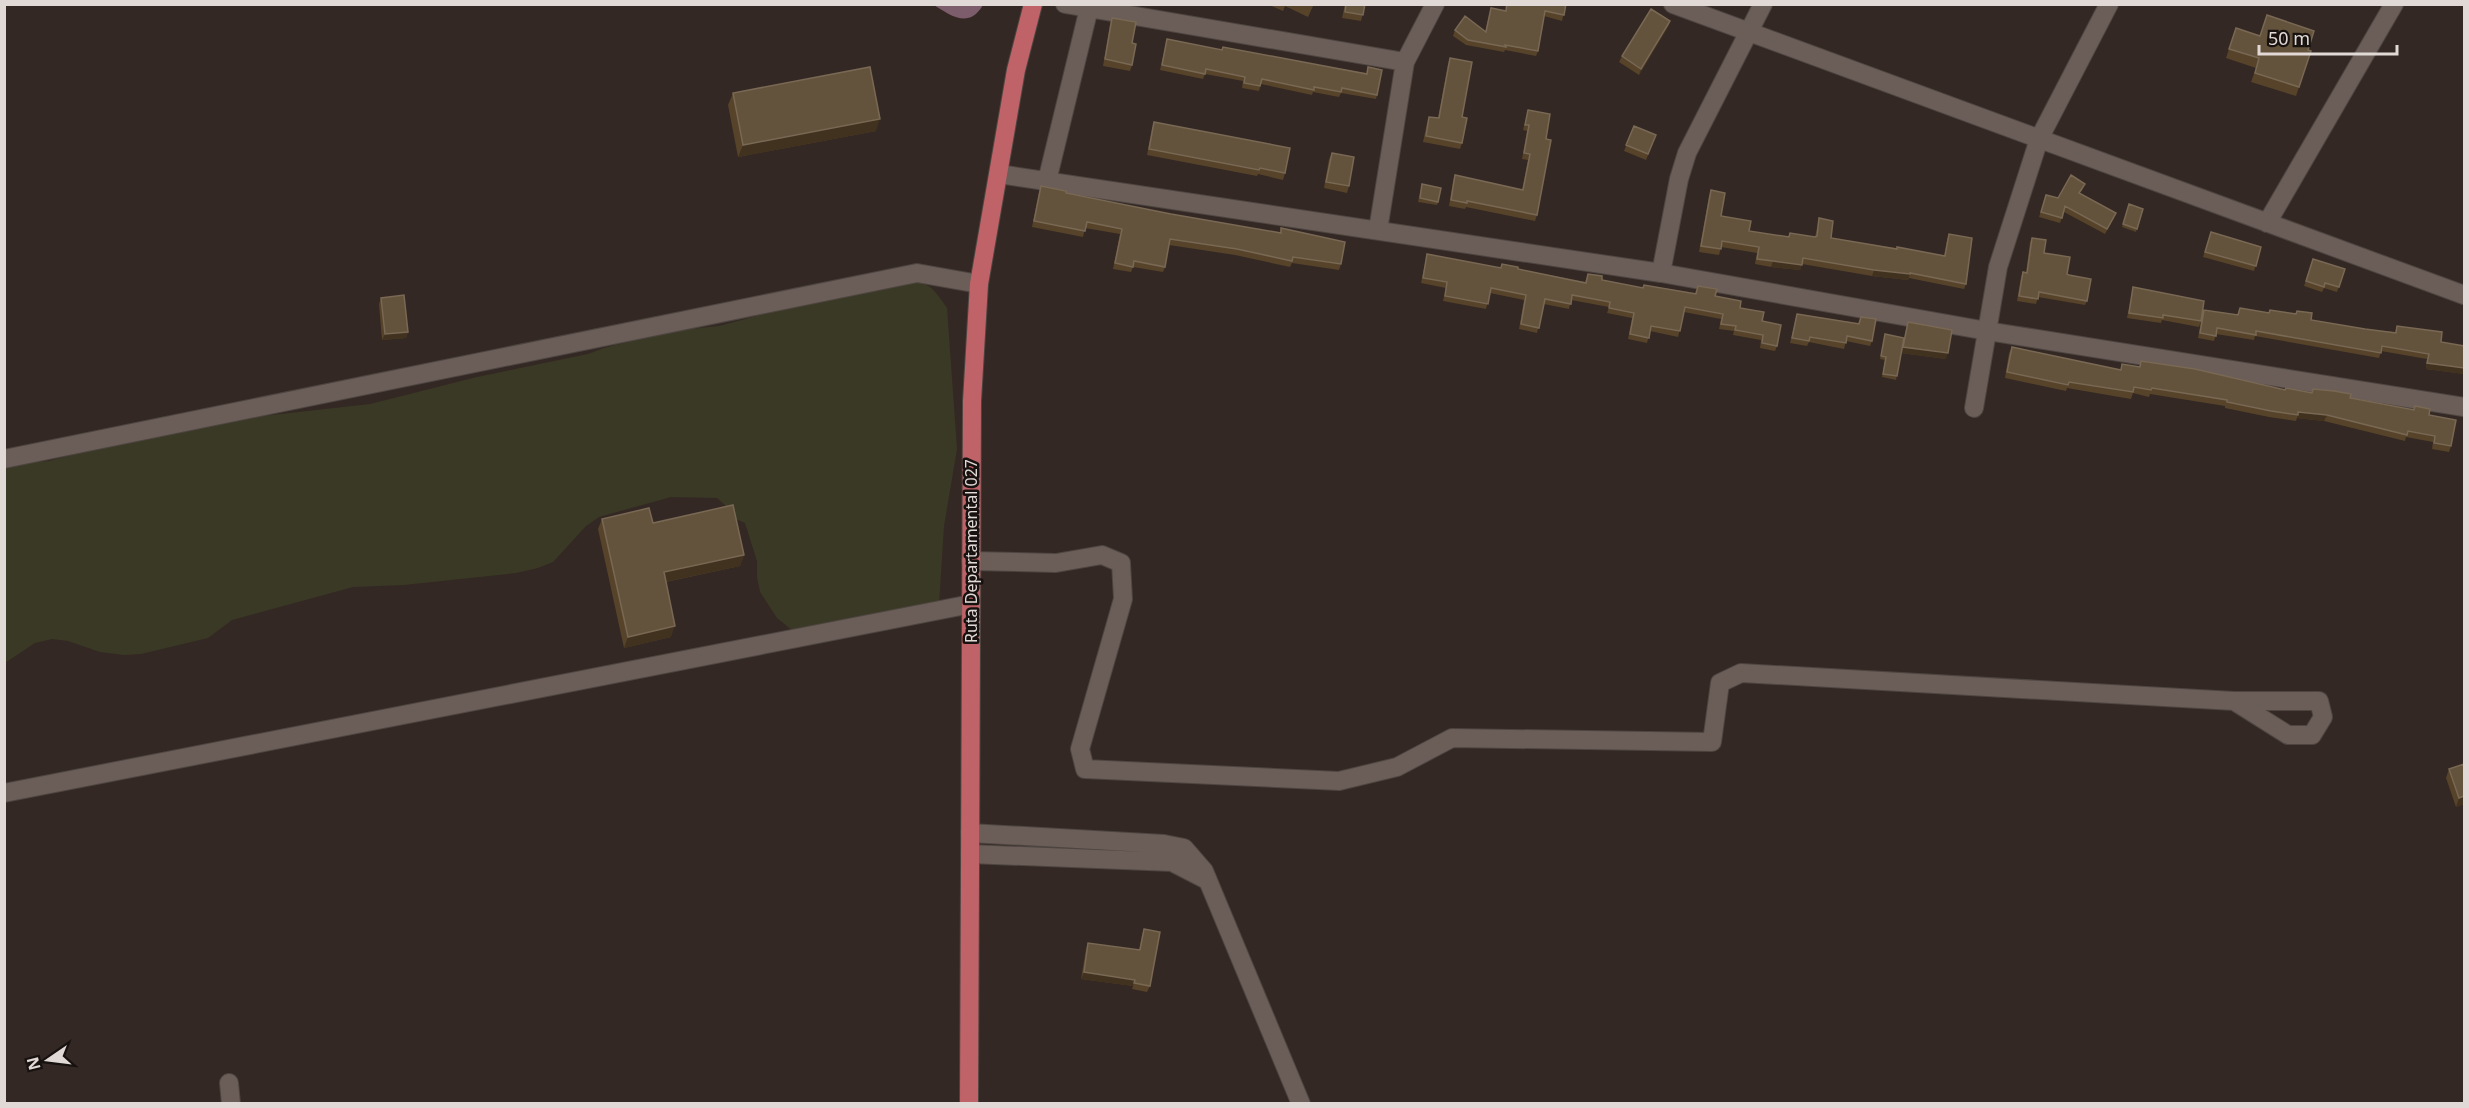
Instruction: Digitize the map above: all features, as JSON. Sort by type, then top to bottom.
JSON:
[{"type":"main road","name":"Ruta Departamental 027","points":[[969,1104],[972,401],[979,284],[1016,70],[1033,4]]},
{"type":"street","points":[[1065,4],[1090,6],[1405,62]]},
{"type":"street","points":[[1378,230],[1405,62],[1435,4]]},
{"type":"street","points":[[1673,4],[2464,295]]},
{"type":"street","points":[[1661,273],[1679,179],[1687,153],[1763,4]]},
{"type":"street","points":[[1974,408],[1998,267],[2039,139],[2109,4]]},
{"type":"street","points":[[2267,223],[2394,4]]},
{"type":"street","points":[[1047,181],[1090,6]]},
{"type":"street","points":[[999,174],[1661,273],[1987,331],[2464,407]]},
{"type":"street","points":[[4,459],[917,273],[979,284]]},
{"type":"street","points":[[971,561],[1056,563],[1102,555],[1121,563],[1123,598],[1080,749],[1085,769],[1339,781],[1397,767],[1452,738],[1712,742],[1720,683],[1741,673],[2234,701]]},
{"type":"street","points":[[4,794],[971,604]]},
{"type":"street","points":[[970,833],[1164,844],[1184,848],[1204,871],[1301,1104]]},
{"type":"street","points":[[970,854],[1172,862],[1208,880]]},
{"type":"street","points":[[229,1083],[231,1104]]},
{"type":"shaded area","points":[[934,5],[983,5],[972,17],[960,18]]},
{"type":"shaded area","points":[[896,279],[926,285],[936,293],[947,308],[957,449],[944,526],[939,605],[899,625],[834,640],[818,642],[803,639],[777,618],[760,592],[757,561],[745,523],[729,516],[728,508],[717,498],[671,497],[599,517],[586,526],[553,562],[538,568],[516,573],[404,585],[353,587],[232,620],[208,638],[141,654],[124,655],[100,652],[68,641],[52,639],[35,643],[5,663],[5,464],[49,461],[71,455],[131,431],[370,404],[477,377],[588,354],[670,331],[719,326]]},
{"type":"building","points":[[1346,4],[1365,4],[1363,15],[1345,12]]},
{"type":"building","points":[[1507,4],[1566,4],[1564,15],[1545,11],[1538,51],[1468,40],[1455,30],[1465,16],[1486,32],[1491,8],[1506,11]]},
{"type":"building","points":[[1651,9],[1670,21],[1641,69],[1622,56]]},
{"type":"building","points":[[2267,15],[2314,31],[2308,50],[2311,51],[2299,87],[2255,73],[2259,58],[2229,49],[2236,28],[2260,36]]},
{"type":"building","points":[[1112,18],[1136,22],[1132,43],[1136,44],[1132,65],[1105,59]]},
{"type":"building","points":[[1167,39],[1367,74],[1368,67],[1382,70],[1377,95],[1342,88],[1341,92],[1314,87],[1314,90],[1262,79],[1260,86],[1244,83],[1245,77],[1206,69],[1205,74],[1162,65]]},
{"type":"building","points":[[1450,58],[1472,62],[1462,117],[1467,118],[1462,143],[1426,136],[1429,117],[1439,118]]},
{"type":"building","points":[[870,67],[880,119],[743,145],[733,93]]},
{"type":"building","points":[[1528,110],[1550,114],[1546,139],[1551,140],[1537,215],[1451,200],[1455,175],[1523,190],[1530,154],[1524,153],[1529,125],[1525,125]]},
{"type":"building","points":[[1154,122],[1290,148],[1285,173],[1149,149]]},
{"type":"building","points":[[1634,126],[1656,135],[1648,154],[1626,145]]},
{"type":"building","points":[[1332,153],[1354,157],[1349,186],[1326,182]]},
{"type":"building","points":[[2071,175],[2085,184],[2079,193],[2116,213],[2107,229],[2065,206],[2062,218],[2041,212],[2046,195],[2058,198]]},
{"type":"building","points":[[1422,184],[1441,188],[1438,202],[1420,198]]},
{"type":"building","points":[[1041,186],[1171,214],[1281,233],[1281,228],[1345,242],[1341,264],[1293,257],[1292,261],[1237,249],[1170,239],[1165,267],[1134,261],[1133,267],[1115,263],[1122,229],[1087,222],[1085,231],[1034,221]]},
{"type":"building","points":[[1711,190],[1725,193],[1721,216],[1751,221],[1749,231],[1789,237],[1790,233],[1815,237],[1819,218],[1833,221],[1831,238],[1945,256],[1949,234],[1972,238],[1966,284],[1910,273],[1874,270],[1803,258],[1802,265],[1757,259],[1759,247],[1722,241],[1721,249],[1701,246]]},
{"type":"building","points":[[2129,204],[2143,209],[2137,229],[2123,224]]},
{"type":"building","points":[[2211,232],[2261,247],[2256,266],[2205,252]]},
{"type":"building","points":[[2032,238],[2046,240],[2044,253],[2070,257],[2067,274],[2091,279],[2087,301],[2039,292],[2038,299],[2019,296],[2023,272],[2027,273]]},
{"type":"building","points":[[1427,254],[1501,268],[1502,264],[1586,283],[1588,274],[1602,276],[1602,280],[1643,288],[1644,285],[1696,294],[1698,286],[1717,289],[1715,296],[1741,301],[1740,308],[1764,312],[1762,321],[1781,325],[1777,346],[1762,343],[1763,335],[1735,330],[1736,326],[1721,324],[1723,314],[1685,307],[1680,331],[1651,326],[1649,338],[1630,334],[1634,313],[1609,308],[1610,302],[1572,295],[1571,304],[1545,299],[1539,328],[1521,324],[1526,295],[1491,288],[1488,304],[1445,296],[1447,282],[1423,278]]},
{"type":"building","points":[[2313,259],[2345,269],[2339,287],[2325,283],[2324,287],[2306,281]]},
{"type":"building","points":[[2133,287],[2204,301],[2201,321],[2129,313]]},
{"type":"building","points":[[404,295],[408,332],[385,334],[381,298]]},
{"type":"building","points":[[2240,308],[2269,313],[2270,310],[2296,314],[2297,311],[2312,313],[2311,320],[2396,333],[2397,326],[2442,332],[2441,342],[2464,346],[2464,368],[2427,363],[2429,354],[2382,346],[2381,353],[2256,331],[2256,335],[2217,328],[2216,336],[2200,333],[2204,310],[2238,315]]},
{"type":"building","points":[[1797,314],[1859,324],[1861,317],[1876,319],[1872,341],[1847,336],[1846,343],[1810,337],[1809,341],[1792,338]]},
{"type":"building","points":[[1908,322],[1952,330],[1948,353],[1903,347]]},
{"type":"building","points":[[1885,334],[1904,338],[1897,376],[1883,374],[1886,357],[1881,356]]},
{"type":"building","points":[[2012,347],[2121,370],[2122,364],[2140,367],[2141,361],[2195,369],[2285,390],[2286,388],[2312,393],[2313,389],[2334,391],[2351,394],[2350,398],[2414,410],[2415,406],[2430,409],[2429,415],[2456,420],[2451,446],[2434,443],[2435,436],[2408,431],[2407,435],[2327,415],[2298,412],[2298,415],[2271,411],[2227,402],[2227,400],[2152,388],[2151,390],[2134,387],[2133,392],[2069,382],[2068,385],[2007,372]]},
{"type":"building","points":[[733,505],[744,555],[664,572],[675,626],[628,637],[602,519],[649,508],[653,523]]},
{"type":"building","points":[[2464,764],[2464,796],[2459,798],[2449,769]]},
{"type":"building","points":[[1144,929],[1160,932],[1150,986],[1134,983],[1135,980],[1084,972],[1088,943],[1140,950]]}]
